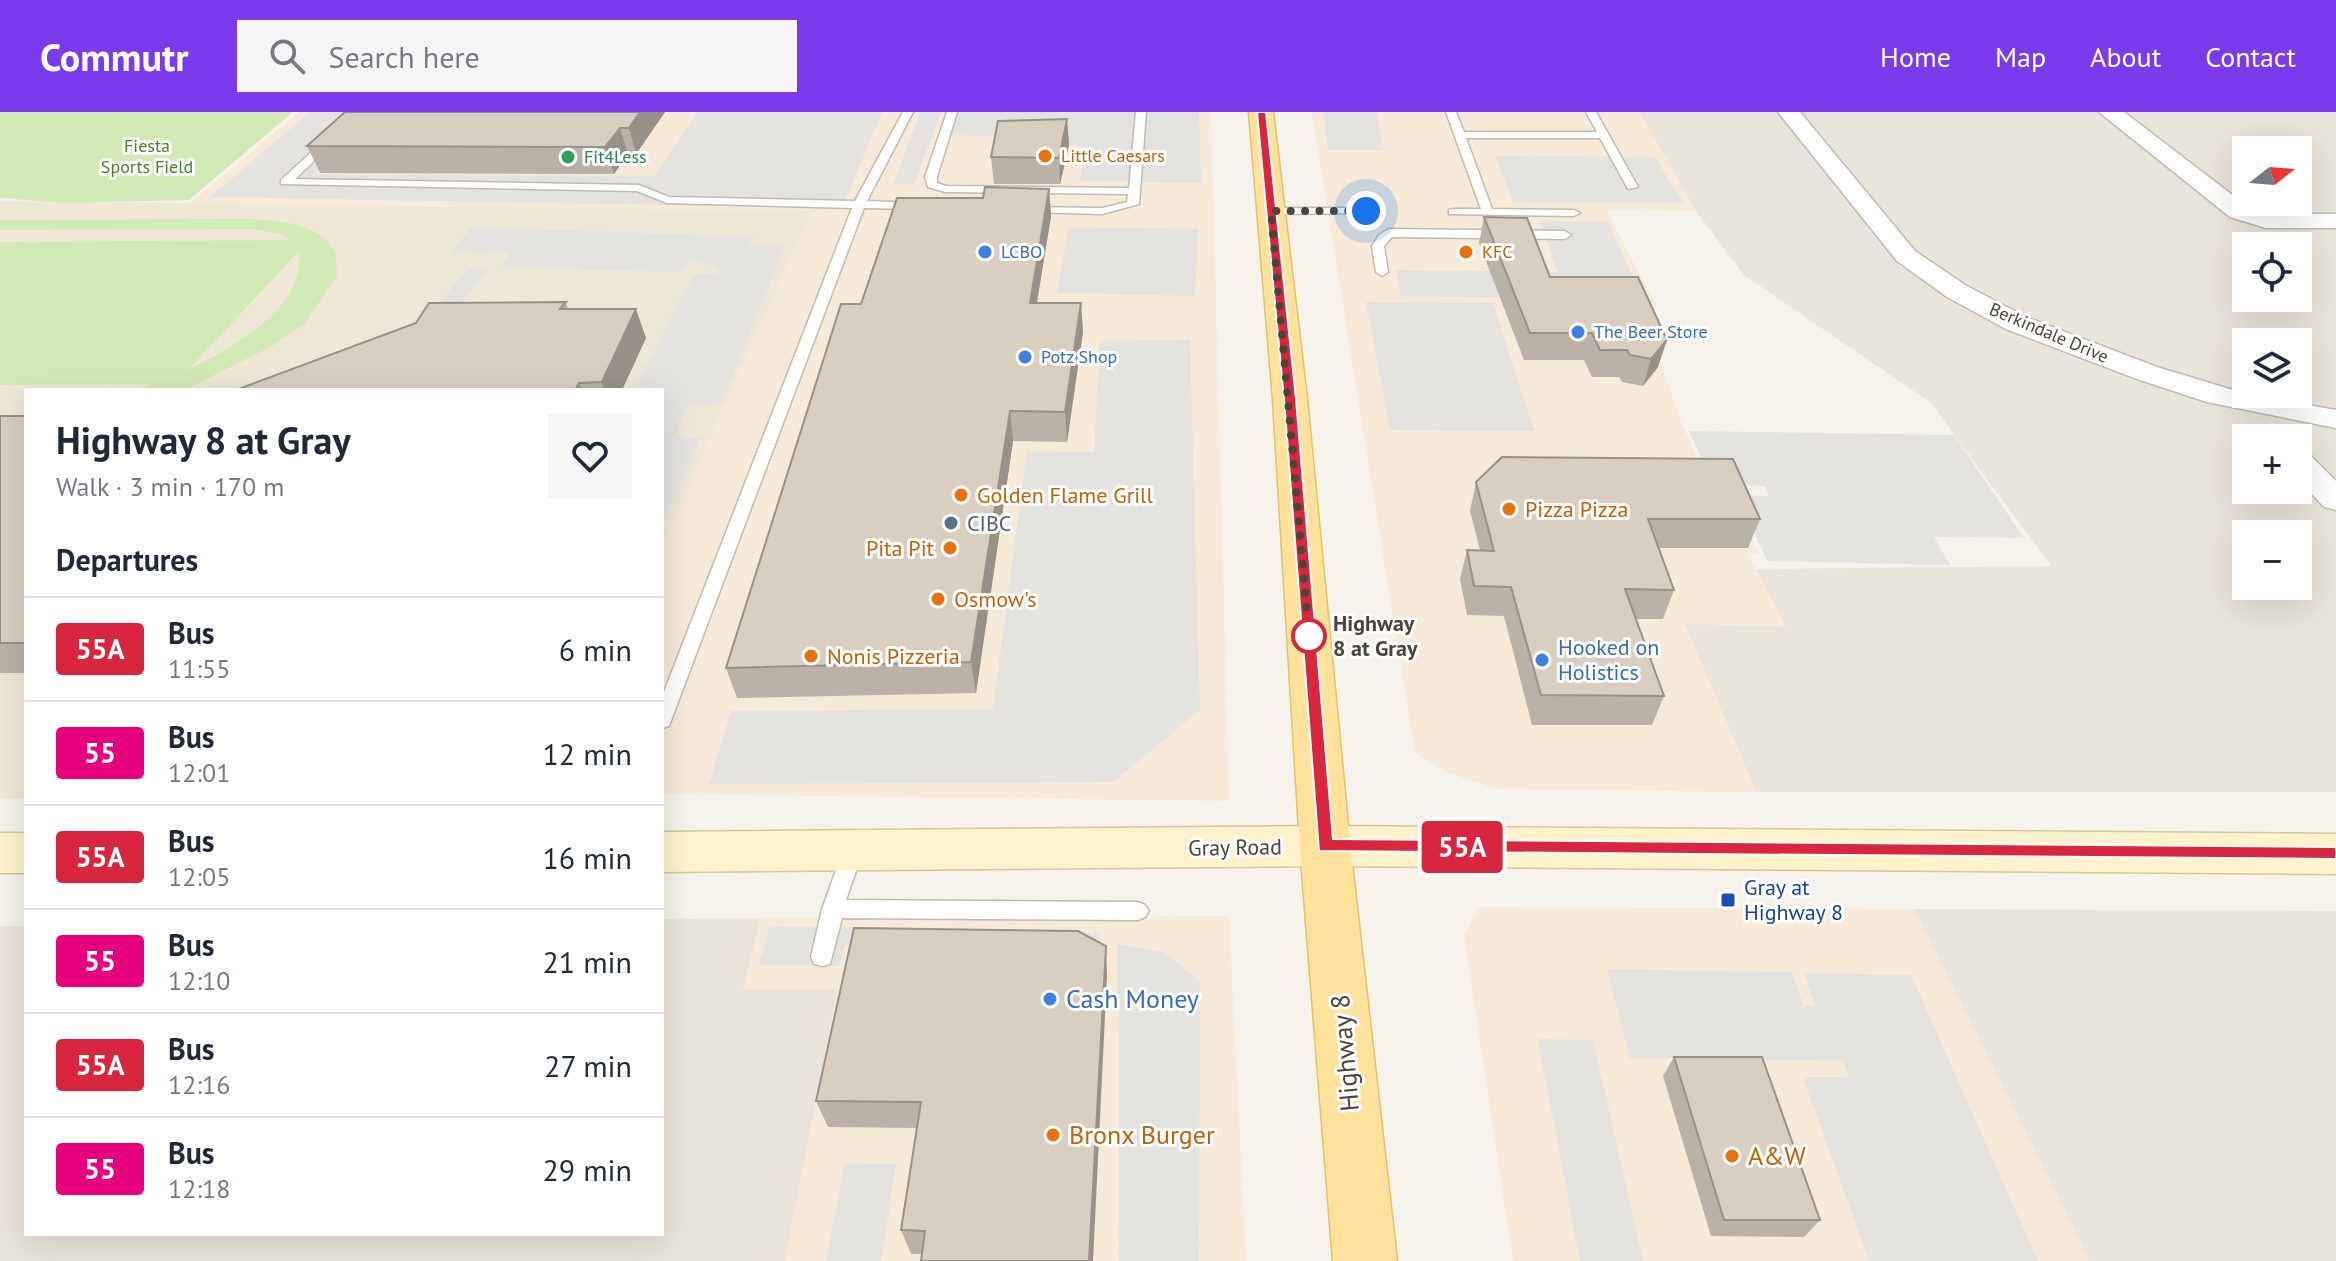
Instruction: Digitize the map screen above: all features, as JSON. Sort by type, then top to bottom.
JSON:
[{"type":"main road","name":"Highway 8","points":[[1261,112],[1291,412],[1325,846],[1365,1261]]},
{"type":"main road","name":"Gray Road","points":[[664,852],[1325,846],[2336,854]]},
{"type":"main road","points":[[0,853],[24,853]]},
{"type":"street","name":"Berkindale Drive","points":[[1789,112],[1906,256],[1956,291],[2016,323],[2207,393],[2232,399]]},
{"type":"street","points":[[2110,112],[2239,212],[2266,221],[2336,221]]},
{"type":"street","name":"Berkindale Drive","points":[[2270,408],[2336,419]]},
{"type":"street","points":[[2270,408],[2274,424]]},
{"type":"street","points":[[2312,475],[2336,500]]},
{"type":"lane","points":[[361,112],[285,182],[639,188],[667,200],[934,207]]},
{"type":"lane","points":[[664,716],[859,205],[908,112]]},
{"type":"lane","points":[[952,112],[931,177],[932,185],[945,189],[1134,191]]},
{"type":"lane","points":[[1009,209],[1102,211],[1133,204],[1141,112]]},
{"type":"lane","points":[[1451,112],[1488,213]]},
{"type":"lane","points":[[1591,112],[1632,187]]},
{"type":"lane","points":[[1459,135],[1603,135]]},
{"type":"lane","points":[[1271,211],[1366,211]]},
{"type":"lane","points":[[1453,212],[1574,213]]},
{"type":"lane","points":[[1382,272],[1377,248],[1380,239],[1389,233],[1565,235]]},
{"type":"lane","points":[[822,957],[833,909],[853,851]]},
{"type":"lane","points":[[833,909],[1138,911]]},
{"type":"shaded area","points":[[299,112],[1211,112],[1229,801],[664,794],[664,543],[812,211],[189,204]]},
{"type":"shaded area","points":[[310,112],[378,112],[315,174],[654,176],[698,112],[882,112],[842,208],[210,197]]},
{"type":"shaded area","points":[[921,112],[941,112],[914,184],[893,184]]},
{"type":"shaded area","points":[[946,112],[1199,112],[1201,183],[1080,181],[1086,146],[998,145],[1000,136],[939,135]]},
{"type":"shaded area","points":[[1312,112],[1639,112],[1696,211],[1606,210],[1656,305],[1640,304],[1682,424],[1711,487],[1728,487],[1759,553],[1747,553],[1785,627],[1685,624],[1756,792],[1496,789],[1446,772],[1415,753]]},
{"type":"shaded area","points":[[1323,112],[1376,112],[1384,150],[1328,150]]},
{"type":"shaded area","points":[[1639,112],[2336,112],[2336,792],[1756,792],[1684,623],[1785,626],[1755,569],[2051,566],[1931,403],[1744,275],[1696,211]]},
{"type":"shaded area","points":[[1495,156],[1655,157],[1683,203],[1513,202]]},
{"type":"shaded area","points":[[0,201],[812,211],[664,543],[664,388],[24,388],[24,798],[0,799]]},
{"type":"shaded area","points":[[1539,221],[1608,222],[1643,299],[1401,296],[1396,270],[1558,272]]},
{"type":"shaded area","points":[[472,227],[754,237],[746,247],[785,247],[721,404],[687,405],[676,437],[701,438],[664,522],[664,388],[635,388],[694,274],[718,274],[718,267],[691,259],[681,272],[501,267],[510,253],[452,252]]},
{"type":"shaded area","points":[[1069,227],[1198,229],[1195,296],[1057,293]]},
{"type":"shaded area","points":[[468,269],[489,269],[456,310],[433,310]]},
{"type":"shaded area","points":[[1366,302],[1493,303],[1534,431],[1390,430]]},
{"type":"shaded area","points":[[1190,340],[1200,710],[1113,782],[709,784],[731,711],[993,709],[1027,451],[1094,452],[1100,341]]},
{"type":"shaded area","points":[[1689,431],[1954,435],[2024,538],[1934,537],[1950,565],[1767,561],[1737,495],[1769,496],[1765,486],[1713,484]]},
{"type":"shaded area","points":[[1480,907],[1913,909],[2089,1261],[1513,1261],[1464,935]]},
{"type":"shaded area","points":[[1913,909],[2336,911],[2336,1261],[2089,1261]]},
{"type":"shaded area","points":[[1229,916],[1246,1261],[785,1261],[838,989],[743,989],[761,918]]},
{"type":"shaded area","points":[[761,918],[743,989],[838,988],[785,1261],[0,1261],[0,926],[24,926],[24,1236],[664,1236],[664,919]]},
{"type":"shaded area","points":[[770,926],[1100,933],[1098,951],[845,945],[839,966],[759,965]]},
{"type":"shaded area","points":[[1118,944],[1164,952],[1200,981],[1199,1261],[1119,1261]]},
{"type":"shaded area","points":[[1607,969],[1791,972],[1804,1006],[1815,1006],[1804,973],[1911,975],[2038,1261],[1869,1261],[1803,1077],[1849,1077],[1843,1061],[1630,1058]]},
{"type":"shaded area","points":[[1538,1039],[1593,1040],[1643,1261],[1580,1261]]},
{"type":"shaded area","points":[[845,1163],[896,1164],[881,1261],[826,1261]]},
{"type":"green space","name":"Fiesta Sports Field","points":[[0,112],[293,112],[189,200],[63,203],[0,198]]},
{"type":"green space","points":[[251,219],[285,223],[308,229],[327,241],[335,253],[337,276],[305,323],[272,346],[189,388],[143,388],[153,384],[0,385],[0,242],[291,240],[280,234],[253,229],[0,230],[0,220]],"holes":[[[298,252],[298,271],[292,290],[279,307],[244,338],[189,369]]]},
{"type":"building","points":[[345,112],[640,112],[629,128],[620,128],[605,147],[307,146]]},
{"type":"building","points":[[1067,119],[1059,158],[991,157],[998,121]]},
{"type":"building","points":[[985,187],[1049,189],[1030,303],[1081,303],[1065,412],[1010,411],[971,662],[726,668],[841,304],[861,304],[897,198],[983,198]]},
{"type":"building","points":[[1484,217],[1527,218],[1550,277],[1638,277],[1667,340],[1651,359],[1630,355],[1627,350],[1600,350],[1592,333],[1530,333]]},
{"type":"building","points":[[566,302],[560,309],[636,309],[602,382],[579,383],[576,388],[241,388],[416,323],[429,303]]},
{"type":"building","points":[[0,416],[24,416],[24,643],[0,643]]},
{"type":"building","points":[[1502,457],[1733,459],[1760,519],[1648,519],[1674,590],[1625,589],[1664,696],[1541,695],[1511,587],[1474,586],[1467,550],[1494,551],[1476,482]]},
{"type":"building","points":[[854,928],[1078,931],[1106,946],[1089,1261],[921,1261],[925,1231],[901,1230],[921,1102],[816,1101]]},
{"type":"building","name":"A&W","points":[[1674,1057],[1762,1057],[1820,1220],[1724,1220]]},
{"type":"bus line","name":"55A","points":[[1261,112],[1290,399],[1325,846],[2336,854]]},
{"type":"place","name":"Little Caesars","points":[[1045,156]]},
{"type":"place","name":"Fit4Less","points":[[568,157]]},
{"type":"place","name":"LCBO","points":[[985,252]]},
{"type":"place","name":"KFC","points":[[1466,252]]},
{"type":"place","name":"The Beer Store","points":[[1578,332]]},
{"type":"place","name":"Potz Shop","points":[[1025,357]]},
{"type":"place","name":"Golden Flame Grill","points":[[961,495]]},
{"type":"place","name":"Pizza Pizza","points":[[1509,509]]},
{"type":"place","name":"CIBC","points":[[951,523]]},
{"type":"place","name":"Pita Pit","points":[[950,548]]},
{"type":"place","name":"Osmow's","points":[[938,599]]},
{"type":"place","name":"Highway 8 at Gray","points":[[1309,636]]},
{"type":"place","name":"Nonis Pizzeria","points":[[811,656]]},
{"type":"place","name":"Hooked on Holistics","points":[[1542,660]]},
{"type":"place","name":"Gray at Highway 8","points":[[1728,900]]},
{"type":"place","name":"Cash Money","points":[[1050,999]]},
{"type":"place","name":"Bronx Burger","points":[[1053,1135]]},
{"type":"place","name":"A&W","points":[[1732,1156]]},
{"type":"route","points":[[1309,636],[1271,211],[1366,211]]}]
